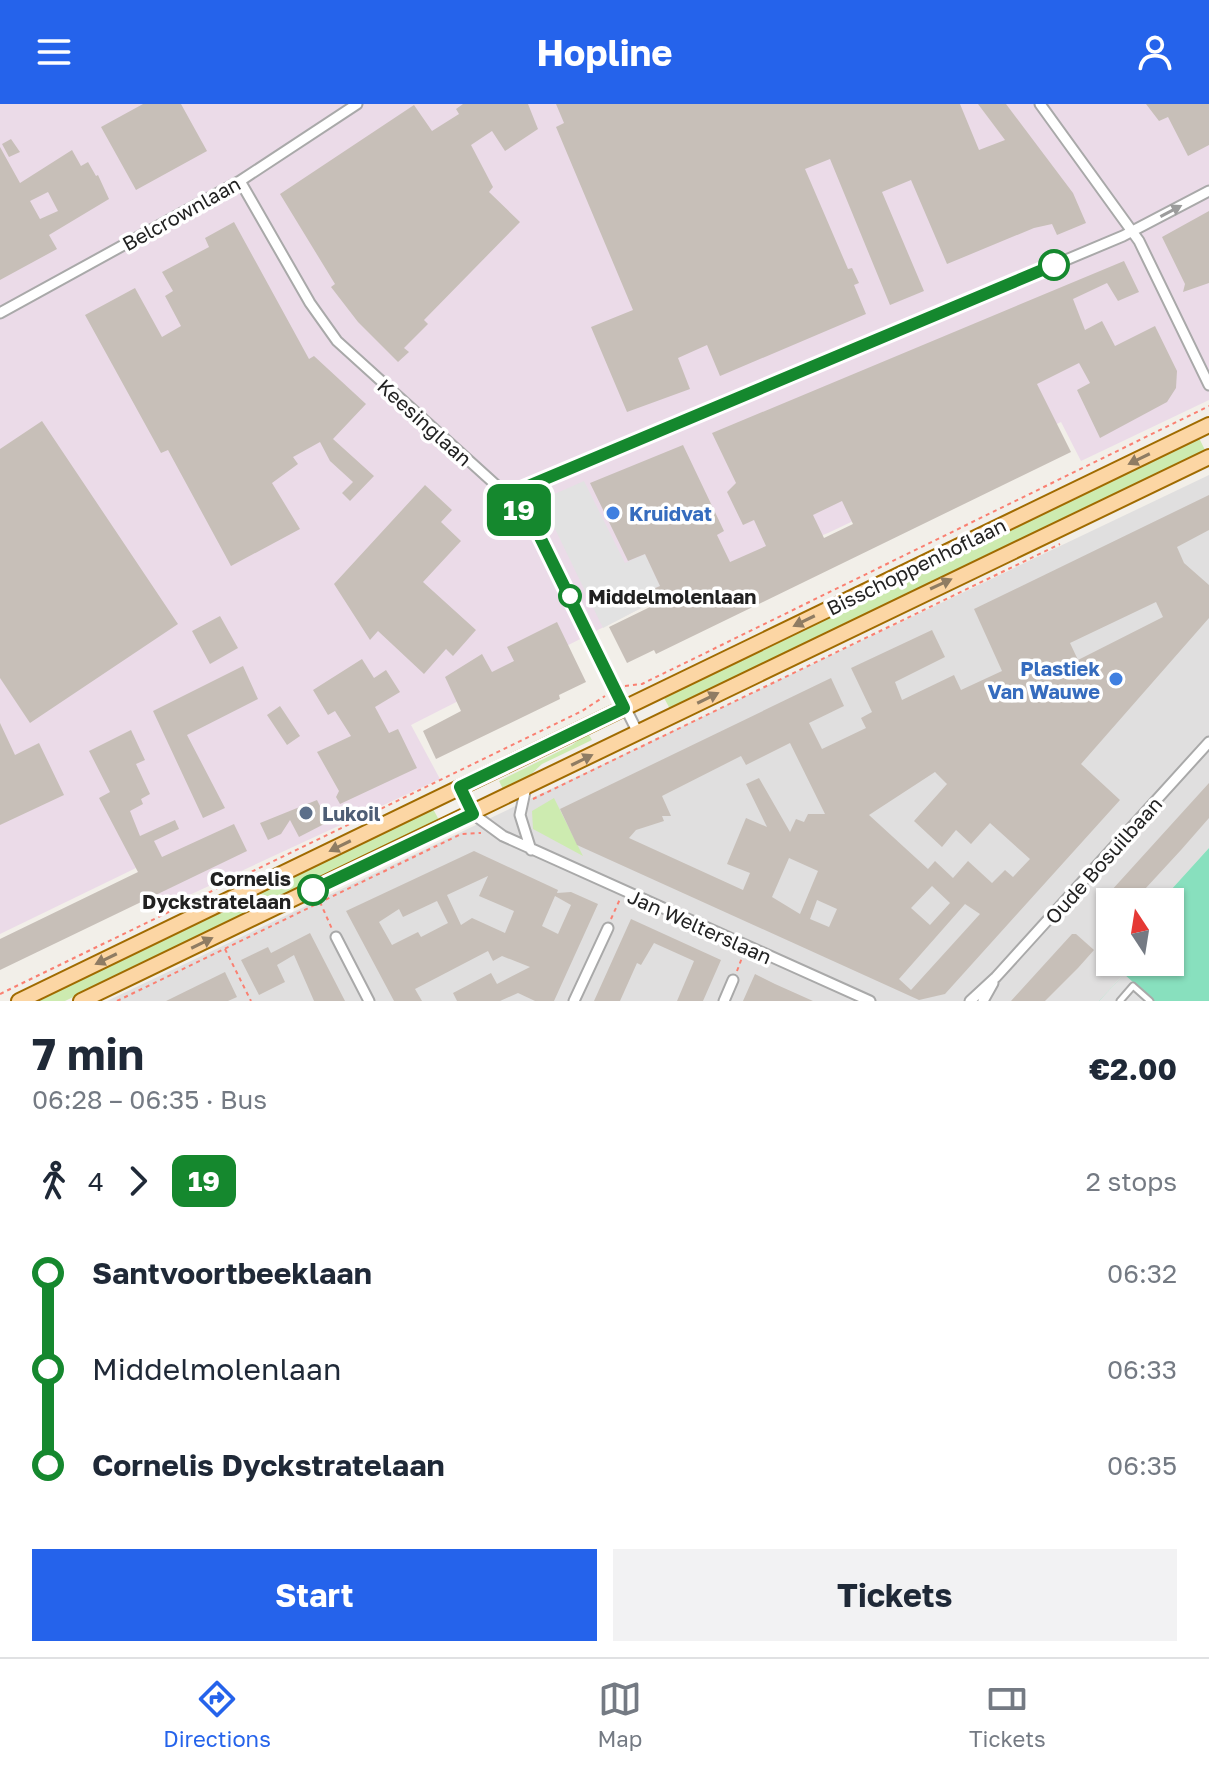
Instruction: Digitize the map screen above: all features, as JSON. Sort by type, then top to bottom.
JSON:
[{"type":"main road","name":"Bisschoppenhoflaan","points":[[19,1001],[1209,425]]},
{"type":"main road","name":"Bisschoppenhoflaan","points":[[81,1001],[1209,457]]},
{"type":"street","name":"Belcrownlaan","points":[[0,313],[240,181],[357,104]]},
{"type":"street","points":[[1040,104],[1132,231],[1209,385]]},
{"type":"street","name":"Keesinglaan","points":[[240,181],[310,303],[337,341],[507,495],[538,533],[624,708]]},
{"type":"street","points":[[507,495],[1132,231],[1209,191]]},
{"type":"street","points":[[624,708],[638,733]]},
{"type":"street","name":"Oude Bosuilbaan","points":[[970,1001],[996,977],[1209,742]]},
{"type":"street","name":"Jan Welterslaan","points":[[460,787],[473,814],[491,828],[531,850],[870,1001]]},
{"type":"street","points":[[526,787],[521,807],[522,828],[531,850]]},
{"type":"street","points":[[574,1001],[608,928]]},
{"type":"street","points":[[336,937],[369,1001]]},
{"type":"street","name":"Oude Bosuilbaan","points":[[983,1001],[996,977]]},
{"type":"street","points":[[724,1001],[733,980]]},
{"type":"lane","points":[[1120,1001],[1133,986],[1150,1001]]},
{"type":"path","points":[[8,1001],[2,993],[582,711],[616,690],[642,684],[1209,406]]},
{"type":"path","points":[[521,807],[1061,544]]},
{"type":"path","points":[[117,1001],[461,834],[478,835],[491,828]]},
{"type":"path","points":[[608,928],[623,892]]},
{"type":"path","points":[[320,903],[336,937]]},
{"type":"path","points":[[733,980],[746,946]]},
{"type":"path","points":[[225,949],[251,1001]]},
{"type":"shaded area","points":[[0,104],[1209,104],[1209,400],[1081,461],[1061,422],[828,533],[647,605],[411,725],[440,779],[157,910],[136,868],[0,934]]},
{"type":"shaded area","points":[[1209,475],[1209,848],[1173,888],[1096,888],[1096,976],[1122,976],[1099,1001],[107,1001]]},
{"type":"shaded area","points":[[584,481],[625,563],[645,554],[660,586],[644,593],[647,605],[603,628],[541,500]]},
{"type":"shaded area","points":[[1122,976],[1126,976],[1154,1001],[1099,1001]]},
{"type":"green space","points":[[1198,436],[1205,450],[670,709],[663,696]]},
{"type":"green space","points":[[588,733],[592,740],[542,764],[527,778],[503,789],[499,781],[572,745]]},
{"type":"green space","points":[[554,798],[583,856],[533,829],[532,811]]},
{"type":"green space","points":[[432,807],[439,820],[65,1001],[31,1001]]},
{"type":"green space","points":[[1209,848],[1209,1001],[1099,1001],[1122,976],[1184,976],[1184,888],[1173,888]]},
{"type":"building","points":[[143,104],[181,104],[207,151],[136,190],[101,127]]},
{"type":"building","points":[[463,104],[528,104],[538,129],[505,151],[492,131],[471,145],[493,187],[489,192],[520,222],[424,320],[428,324],[404,348],[409,352],[398,362],[358,322],[331,287],[335,284],[280,194],[414,105],[432,131],[459,114],[456,109]]},
{"type":"building","points":[[556,104],[960,104],[979,150],[1005,140],[978,104],[1006,104],[1073,193],[1086,223],[1057,235],[1052,224],[1034,228],[947,264],[911,180],[882,192],[924,291],[890,305],[830,159],[805,169],[848,269],[852,268],[859,283],[854,285],[866,314],[720,376],[707,345],[678,358],[690,389],[627,412],[591,327],[633,310],[556,127],[564,123]]},
{"type":"building","points":[[1146,104],[1209,104],[1209,145],[1188,156],[1168,117],[1159,121]]},
{"type":"building","points":[[11,139],[20,152],[9,157],[2,144]]},
{"type":"building","points":[[0,147],[20,183],[72,150],[81,166],[88,162],[98,175],[109,199],[49,235],[57,249],[0,280]],"holes":[[[48,192],[58,211],[40,219],[30,201]]]},
{"type":"building","points":[[1209,211],[1209,283],[1183,292],[1185,284],[1162,237]]},
{"type":"building","points":[[234,222],[309,359],[314,356],[366,404],[333,439],[374,476],[350,501],[342,493],[353,482],[330,461],[320,442],[293,457],[298,464],[272,483],[300,529],[231,566],[168,450],[161,453],[85,315],[135,288],[162,337],[181,326],[165,296],[173,291],[162,272],[209,247],[205,238]]},
{"type":"building","points":[[1124,261],[1139,292],[1118,301],[1107,283],[1073,299],[1085,330],[1102,321],[1115,346],[1155,326],[1177,371],[1176,388],[1167,402],[1100,438],[1077,390],[1090,383],[1079,363],[1037,384],[1071,452],[656,654],[654,650],[627,663],[609,627],[650,607],[644,593],[660,586],[645,554],[628,561],[590,483],[683,445],[724,531],[717,535],[730,562],[766,546],[754,520],[743,525],[727,492],[736,483],[712,433]],"holes":[[[842,501],[853,524],[824,538],[813,515]]]},
{"type":"building","points":[[42,421],[178,624],[30,723],[0,678],[0,449]]},
{"type":"building","points":[[425,485],[452,510],[441,522],[461,541],[423,582],[476,630],[453,656],[446,649],[424,674],[378,631],[370,640],[334,584]]},
{"type":"building","points":[[1209,495],[1209,530],[1177,547],[1184,563],[1209,585],[1209,618],[1081,764],[1120,800],[945,994],[919,1000],[577,845],[560,809],[831,678],[844,706],[809,723],[822,749],[866,728],[861,718],[872,712],[851,668],[932,630],[945,657],[895,682],[902,700],[954,675],[961,690],[1002,671],[974,609]],"holes":[[[1156,602],[1163,617],[1078,660],[1070,643]],[[790,743],[825,814],[808,814],[804,822],[796,819],[790,832],[759,778],[746,784],[767,827],[746,818],[727,864],[750,873],[743,890],[629,838],[636,830],[664,821],[662,816],[671,816],[662,796],[741,756],[746,765]],[[935,772],[947,784],[914,821],[942,847],[956,830],[971,844],[990,823],[1030,859],[1013,877],[1005,870],[992,883],[968,861],[953,878],[935,861],[928,869],[869,815]],[[789,858],[818,871],[800,914],[772,897]],[[932,886],[950,903],[930,925],[911,908]],[[817,900],[837,909],[829,927],[810,919]],[[965,904],[980,914],[911,990],[899,979]]]},
{"type":"building","points":[[220,616],[238,648],[210,664],[192,631]]},
{"type":"building","points":[[557,622],[586,682],[559,695],[560,699],[436,759],[423,731],[461,711],[445,677],[482,654],[492,672],[514,661],[507,647]]},
{"type":"building","points":[[362,659],[374,678],[386,670],[400,692],[375,707],[389,733],[398,729],[417,768],[340,804],[336,797],[339,791],[317,752],[351,736],[335,711],[328,715],[313,690]]},
{"type":"building","points":[[243,666],[258,699],[187,735],[225,808],[203,818],[153,711]]},
{"type":"building","points":[[280,706],[300,736],[287,745],[267,715]]},
{"type":"building","points":[[0,723],[15,755],[39,743],[64,795],[0,825]]},
{"type":"building","points":[[131,730],[145,760],[136,764],[150,794],[141,799],[143,804],[130,811],[140,836],[175,820],[179,829],[154,841],[162,857],[234,824],[247,851],[0,970],[0,939],[138,872],[99,798],[110,792],[89,751]]},
{"type":"building","points":[[1209,783],[1209,818],[1181,850],[1146,888],[1114,888]]},
{"type":"building","points":[[317,800],[328,822],[299,837],[290,820],[281,834],[268,840],[260,823]]},
{"type":"building","points":[[474,851],[558,890],[557,893],[571,892],[598,904],[554,1001],[535,1001],[518,993],[500,1001],[457,1001],[453,993],[491,973],[497,984],[530,967],[502,956],[493,961],[488,951],[415,989],[422,1001],[394,1001],[346,911]],"holes":[[[488,876],[479,896],[514,911],[505,933],[472,918],[461,925],[447,895]],[[555,896],[571,905],[558,934],[542,926]],[[437,901],[448,923],[421,937],[418,932],[392,945],[379,922],[399,909],[403,917]]]},
{"type":"building","points":[[631,919],[721,960],[703,1001],[677,1001],[694,961],[654,943],[641,965],[637,963],[620,1001],[594,1001]]},
{"type":"building","points":[[310,933],[345,1001],[314,1001],[294,955],[277,965],[285,982],[259,995],[241,960],[268,947],[271,953]]},
{"type":"building","points":[[1072,934],[1094,950],[1078,968],[1045,1001],[1011,1001]]},
{"type":"building","points":[[225,972],[237,997],[228,1001],[166,1001]]},
{"type":"building","points":[[755,974],[775,984],[813,1001],[743,1001]]},
{"type":"bus line","name":"19","points":[[313,890],[473,814],[460,787],[624,708],[538,533],[507,495],[1054,265]]},
{"type":"place","name":"Kruidvat","points":[[613,513]]},
{"type":"place","name":"Middelmolenlaan","points":[[570,596]]},
{"type":"place","name":"Plastiek Van Wauwe","points":[[1116,679]]},
{"type":"place","name":"Lukoil","points":[[306,813]]},
{"type":"place","name":"Cornelis Dyckstratelaan","points":[[313,890]]}]
